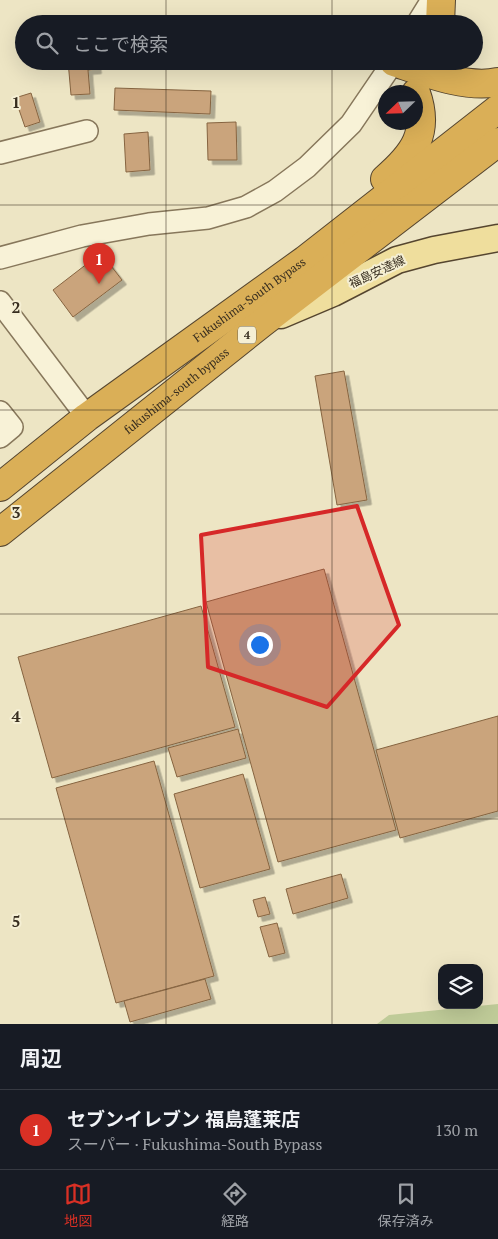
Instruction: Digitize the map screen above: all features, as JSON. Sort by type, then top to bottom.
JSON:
[{"type":"highway","points":[[440,15],[441,0]]},
{"type":"highway","points":[[402,70],[412,85]]},
{"type":"highway","points":[[418,70],[430,74],[449,70],[481,84],[498,82]]},
{"type":"highway","name":"Fukushima-South Bypass","points":[[0,487],[87,417],[305,260],[498,109]]},
{"type":"highway","points":[[305,260],[352,209],[409,156],[417,145],[421,130]]},
{"type":"highway","name":"fukushima-south bypass","points":[[0,532],[262,323],[498,142]]},
{"type":"main road","name":"福島安達線","points":[[262,323],[333,292],[397,260],[434,250],[498,238]]},
{"type":"street","points":[[423,15],[432,0]]},
{"type":"street","points":[[0,258],[82,236],[149,224],[208,218],[246,207],[275,191],[308,166],[351,124],[388,70]]},
{"type":"street","points":[[0,153],[87,131]]},
{"type":"street","points":[[0,302],[87,417]]},
{"type":"street","points":[[0,412],[12,427],[0,437]]},
{"type":"highlighted area","points":[[357,506],[399,625],[327,707],[208,667],[201,535]]},
{"type":"green space","points":[[498,1004],[498,1024],[377,1024],[389,1015],[448,1009],[483,1009],[483,1006]]},
{"type":"building","points":[[69,70],[88,70],[90,94],[71,95]]},
{"type":"building","points":[[115,88],[211,91],[210,114],[114,110]]},
{"type":"building","points":[[31,93],[40,122],[25,127],[15,98]]},
{"type":"building","points":[[236,122],[237,160],[208,160],[207,123]]},
{"type":"building","points":[[148,132],[150,170],[126,172],[124,134]]},
{"type":"building","points":[[101,253],[122,280],[73,317],[53,290]]},
{"type":"building","points":[[344,371],[367,500],[337,505],[315,376]]},
{"type":"building","points":[[324,569],[396,830],[278,862],[206,602]]},
{"type":"building","points":[[201,606],[235,727],[52,778],[18,657]]},
{"type":"building","points":[[498,716],[498,811],[400,838],[376,750]]},
{"type":"building","points":[[238,729],[246,758],[177,777],[168,748]]},
{"type":"building","points":[[154,761],[214,976],[116,1003],[56,788]]},
{"type":"building","points":[[243,774],[270,869],[200,888],[174,794]]},
{"type":"building","points":[[341,874],[348,898],[293,914],[286,889]]},
{"type":"building","points":[[265,897],[270,914],[258,917],[253,900]]},
{"type":"building","points":[[277,923],[285,953],[269,957],[260,927]]},
{"type":"building","points":[[205,979],[211,999],[130,1022],[124,1001]]},
{"type":"place","name":"セブンイレブン 福島蓬莱店","points":[[99,284]]}]
